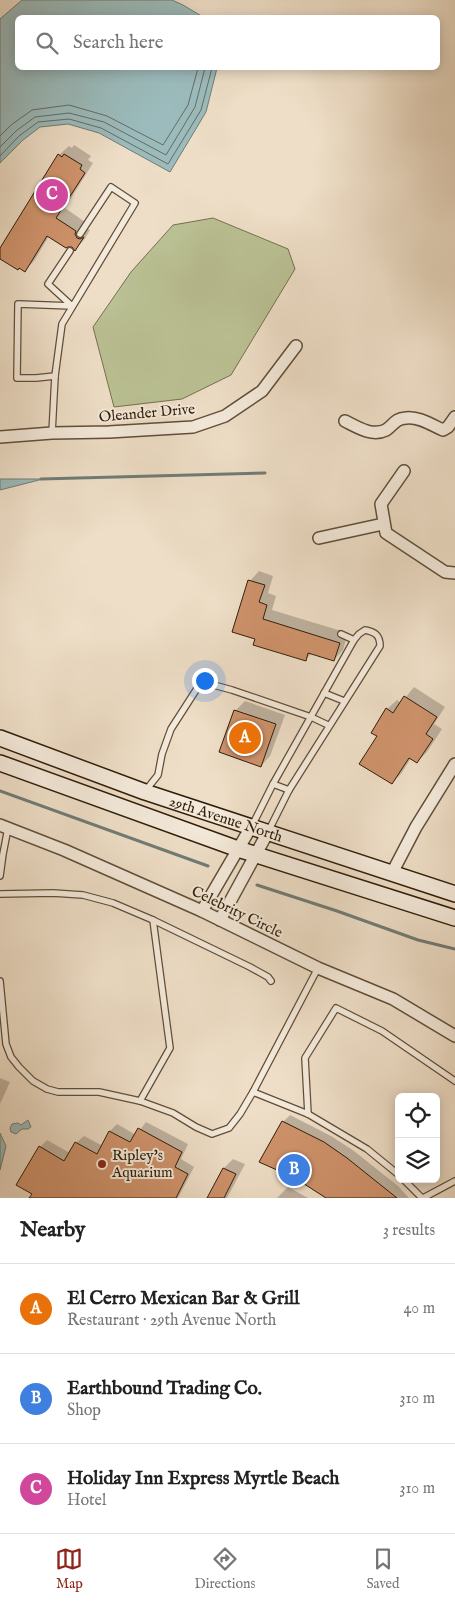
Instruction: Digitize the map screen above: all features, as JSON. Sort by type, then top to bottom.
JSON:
[{"type":"main road","name":"29th Avenue North","points":[[0,738],[145,792],[455,894]]},
{"type":"main road","name":"29th Avenue North","points":[[0,763],[238,850],[455,918]]},
{"type":"street","name":"Oleander Drive","points":[[0,437],[193,426],[225,416],[262,391],[296,346]]},
{"type":"street","points":[[344,421],[370,433],[385,430],[396,420],[406,418],[416,418],[443,430],[448,427],[455,417]]},
{"type":"street","points":[[404,470],[381,504],[386,533],[445,572],[455,573]]},
{"type":"street","points":[[318,538],[383,524]]},
{"type":"street","points":[[392,873],[416,827],[455,764]]},
{"type":"street","name":"Celebrity Circle","points":[[4,827],[64,850],[202,911],[318,968],[393,999],[455,1036]]},
{"type":"street","points":[[202,911],[251,827]]},
{"type":"street","points":[[220,920],[268,832]]},
{"type":"lane","points":[[52,434],[55,376],[62,324],[135,203],[111,187],[80,234]]},
{"type":"lane","points":[[70,250],[48,284],[72,306]]},
{"type":"lane","points":[[55,376],[17,378],[18,304],[72,306]]},
{"type":"lane","points":[[251,827],[354,640],[365,630],[372,631],[380,639],[380,646],[289,790],[268,832]]},
{"type":"lane","points":[[341,634],[354,640]]},
{"type":"lane","points":[[145,792],[158,775],[162,754],[171,729],[201,685],[210,684],[232,690],[311,717],[328,726]]},
{"type":"lane","points":[[324,693],[344,701]]},
{"type":"lane","points":[[274,784],[289,790]]},
{"type":"lane","points":[[0,876],[4,827]]},
{"type":"lane","points":[[0,894],[53,893],[83,895],[113,903],[154,920],[250,967],[268,977],[270,981]]},
{"type":"lane","points":[[140,1101],[170,1048],[154,920]]},
{"type":"lane","points":[[0,980],[2,1031],[6,1044],[11,1057],[33,1081],[47,1089],[58,1092],[99,1092],[140,1101],[173,1113],[212,1134],[229,1128],[253,1092],[318,968]]},
{"type":"lane","points":[[308,1114],[305,1058],[336,1008],[382,1032],[455,1081]]},
{"type":"lane","points":[[253,1092],[308,1114],[367,1149],[395,1173]]},
{"type":"lane","points":[[407,1183],[422,1198],[455,1181]]},
{"type":"green space","points":[[213,218],[288,249],[295,269],[231,375],[182,399],[114,407],[93,327],[131,272],[173,225]]},
{"type":"water","points":[[22,0],[172,0],[200,15],[15,15],[15,70],[216,70],[206,112],[170,172],[99,133],[68,124],[40,127],[23,140],[0,163],[0,19]]},
{"type":"water","points":[[0,479],[43,479],[0,490]]},
{"type":"water","points":[[28,1120],[31,1127],[22,1129],[16,1134],[11,1132],[12,1124],[18,1123],[21,1125]]},
{"type":"water","points":[[0,1133],[6,1146],[0,1170]]},
{"type":"building","points":[[58,154],[62,157],[64,154],[82,165],[80,169],[85,173],[56,218],[76,231],[77,238],[84,237],[75,251],[72,247],[66,248],[47,236],[25,272],[19,268],[18,270],[0,259],[0,248]]},
{"type":"building","points":[[248,580],[265,585],[259,602],[267,605],[263,619],[340,643],[334,661],[308,653],[306,661],[253,645],[255,639],[232,632]]},
{"type":"building","points":[[404,696],[437,717],[426,734],[433,739],[417,763],[409,758],[392,784],[359,764],[377,736],[371,733],[386,708],[393,713]]},
{"type":"building","points":[[234,710],[276,724],[261,767],[219,752]]},
{"type":"building","points":[[282,1121],[324,1142],[397,1198],[326,1198],[295,1178],[259,1162]]},
{"type":"building","name":"Ripley's Aquarium","points":[[138,1128],[182,1152],[175,1167],[188,1174],[176,1198],[29,1198],[32,1194],[16,1185],[39,1146],[64,1161],[75,1142],[97,1154],[109,1131],[130,1142]]},
{"type":"building","points":[[223,1168],[236,1174],[224,1198],[207,1198]]},
{"type":"waterway","points":[[41,479],[265,473]]},
{"type":"waterway","points":[[0,791],[208,866]]},
{"type":"waterway","points":[[257,885],[418,940],[455,949]]},
{"type":"place","name":"Holiday Inn Express Myrtle Beach","points":[[52,195]]},
{"type":"place","name":"El Cerro Mexican Bar & Grill","points":[[245,738]]},
{"type":"place","name":"Ripley's Aquarium","points":[[102,1164]]},
{"type":"place","name":"Earthbound Trading Co.","points":[[294,1170]]}]
